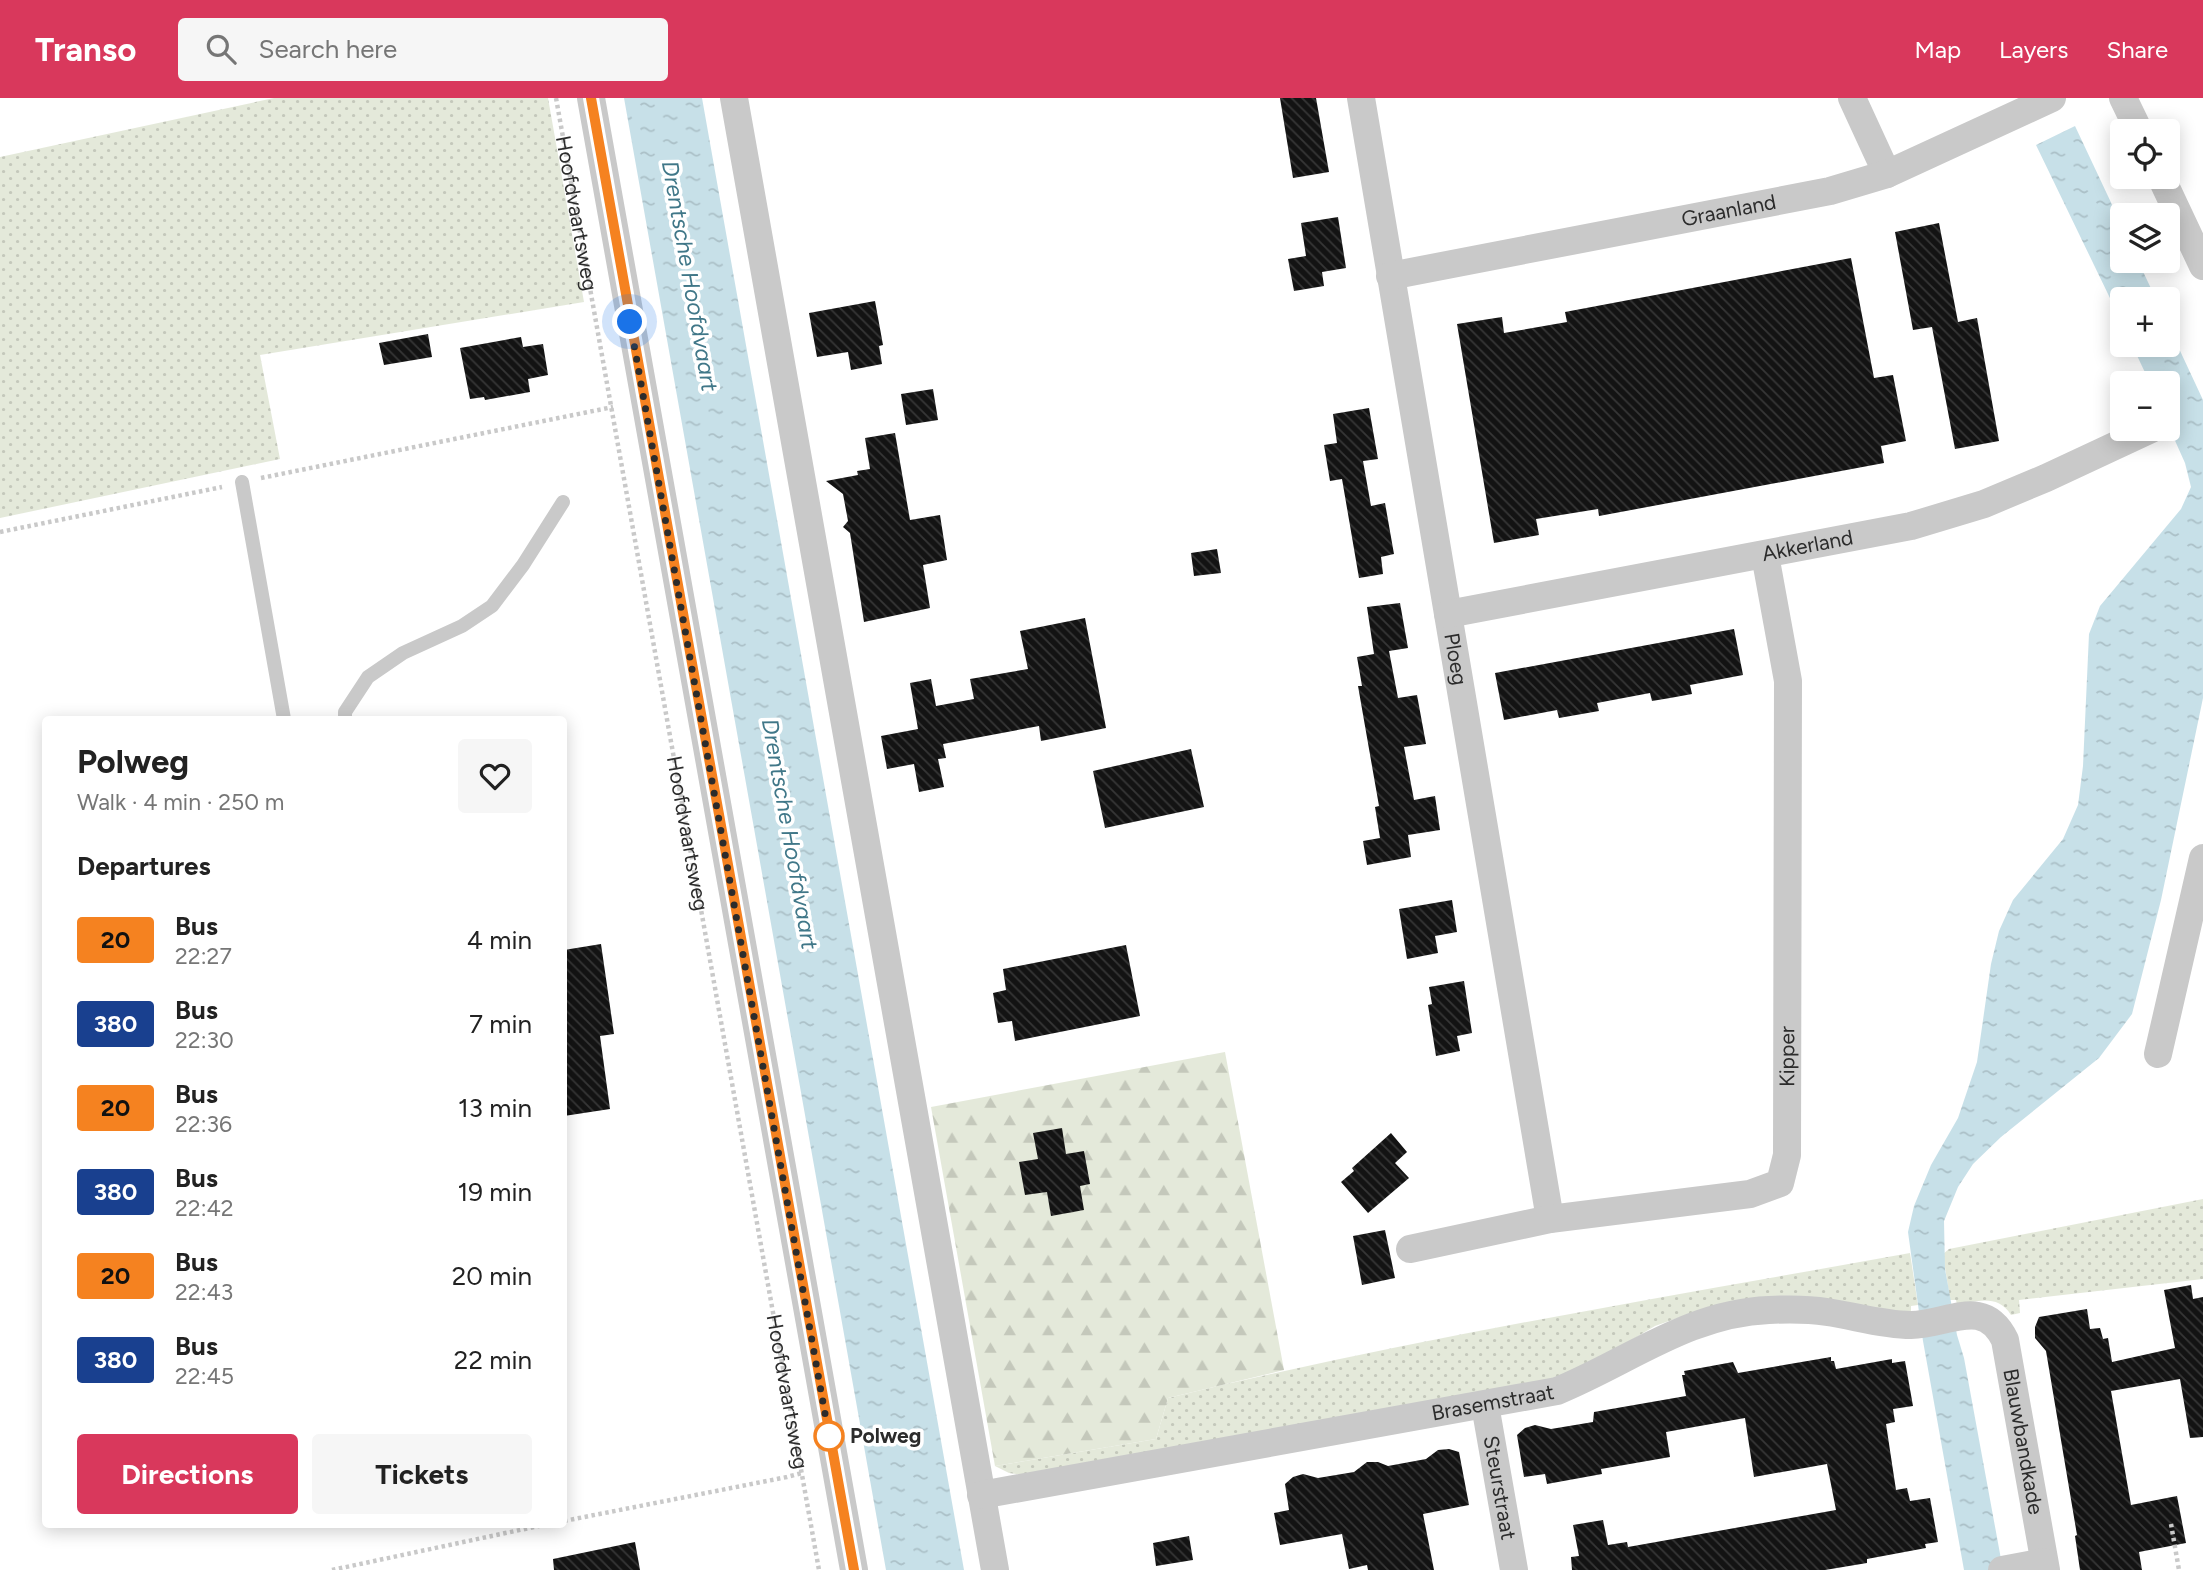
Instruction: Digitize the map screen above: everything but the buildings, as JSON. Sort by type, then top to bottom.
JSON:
[{"type":"street","name":"Hoofdvaartsweg","points":[[591,98],[854,1570]]},
{"type":"street","points":[[734,98],[995,1570]]},
{"type":"street","name":"Ploeg","points":[[1361,98],[1550,1219]]},
{"type":"street","points":[[1852,98],[1887,174]]},
{"type":"street","name":"Graanland","points":[[1390,276],[1829,191],[1887,174],[2052,98]]},
{"type":"street","points":[[2123,98],[2133,119]]},
{"type":"street","points":[[2167,189],[2203,266]]},
{"type":"street","name":"Akkerland","points":[[1448,614],[1911,526],[1984,504],[2125,441]]},
{"type":"street","name":"Kipper","points":[[1410,1248],[1550,1219],[1750,1194],[1780,1183],[1787,1155],[1788,681],[1765,555]]},
{"type":"street","points":[[2158,1054],[2203,858]]},
{"type":"street","name":"Brasemstraat","points":[[981,1494],[1557,1391],[1598,1373],[1668,1335],[1729,1314],[1811,1310],[1881,1322],[1920,1324],[1980,1314],[1989,1318]]},
{"type":"street","name":"Blauwbandkade","points":[[1989,1318],[2005,1339],[2045,1566]]},
{"type":"street","name":"Steurstraat","points":[[1485,1405],[1514,1570]]},
{"type":"street","points":[[2004,1570],[2045,1566]]},
{"type":"lane","points":[[242,482],[283,716]]},
{"type":"lane","points":[[345,716],[368,677],[403,653],[462,626],[492,606],[523,565],[563,502]]},
{"type":"path","name":"Hoofdvaartsweg","points":[[556,98],[819,1570]]},
{"type":"path","points":[[0,533],[645,400]]},
{"type":"path","points":[[567,1520],[787,1478],[802,1472]]},
{"type":"path","points":[[2171,1524],[2179,1570]]},
{"type":"path","points":[[332,1570],[529,1528]]},
{"type":"green space","points":[[274,98],[548,98],[584,302],[260,355],[280,459],[0,518],[0,157]]},
{"type":"green space","points":[[1225,1052],[1284,1370],[1168,1398],[1156,1439],[995,1466],[931,1107]]},
{"type":"green space","points":[[2203,1199],[2203,1279],[2019,1300],[2020,1313],[2011,1315],[2006,1308],[1993,1302],[1979,1301],[1957,1305],[1956,1300],[1950,1300],[1943,1254],[1949,1249]]},
{"type":"green space","points":[[1910,1253],[1918,1305],[1911,1306],[1911,1312],[1689,1314],[1655,1326],[1588,1366],[1555,1380],[1024,1475],[1009,1473],[995,1466],[1156,1439],[1168,1398],[1260,1376],[1538,1320]]},
{"type":"water","name":"Drentsche Hoofdvaart","points":[[624,98],[702,98],[964,1570],[886,1570]]},
{"type":"water","points":[[2075,126],[2111,203],[2110,273],[2144,273],[2150,287],[2110,287],[2110,298],[2036,145]]},
{"type":"water","points":[[2180,351],[2203,400],[2203,698],[2161,900],[2132,1014],[2099,1058],[2001,1137],[1973,1164],[1958,1187],[1944,1221],[1945,1269],[2003,1570],[1964,1570],[1923,1341],[1908,1232],[1914,1206],[1931,1165],[1958,1118],[1977,1062],[1991,964],[1999,931],[2013,900],[2063,839],[2078,805],[2083,766],[2089,634],[2100,606],[2181,509],[2191,487],[2185,463],[2175,441],[2180,441],[2180,371],[2144,371],[2138,357],[2180,357]]},
{"type":"bus line","name":"20","points":[[591,98],[854,1570]]},
{"type":"place","name":"Polweg","points":[[829,1436]]},
{"type":"route","points":[[630,322],[829,1436]]}]
